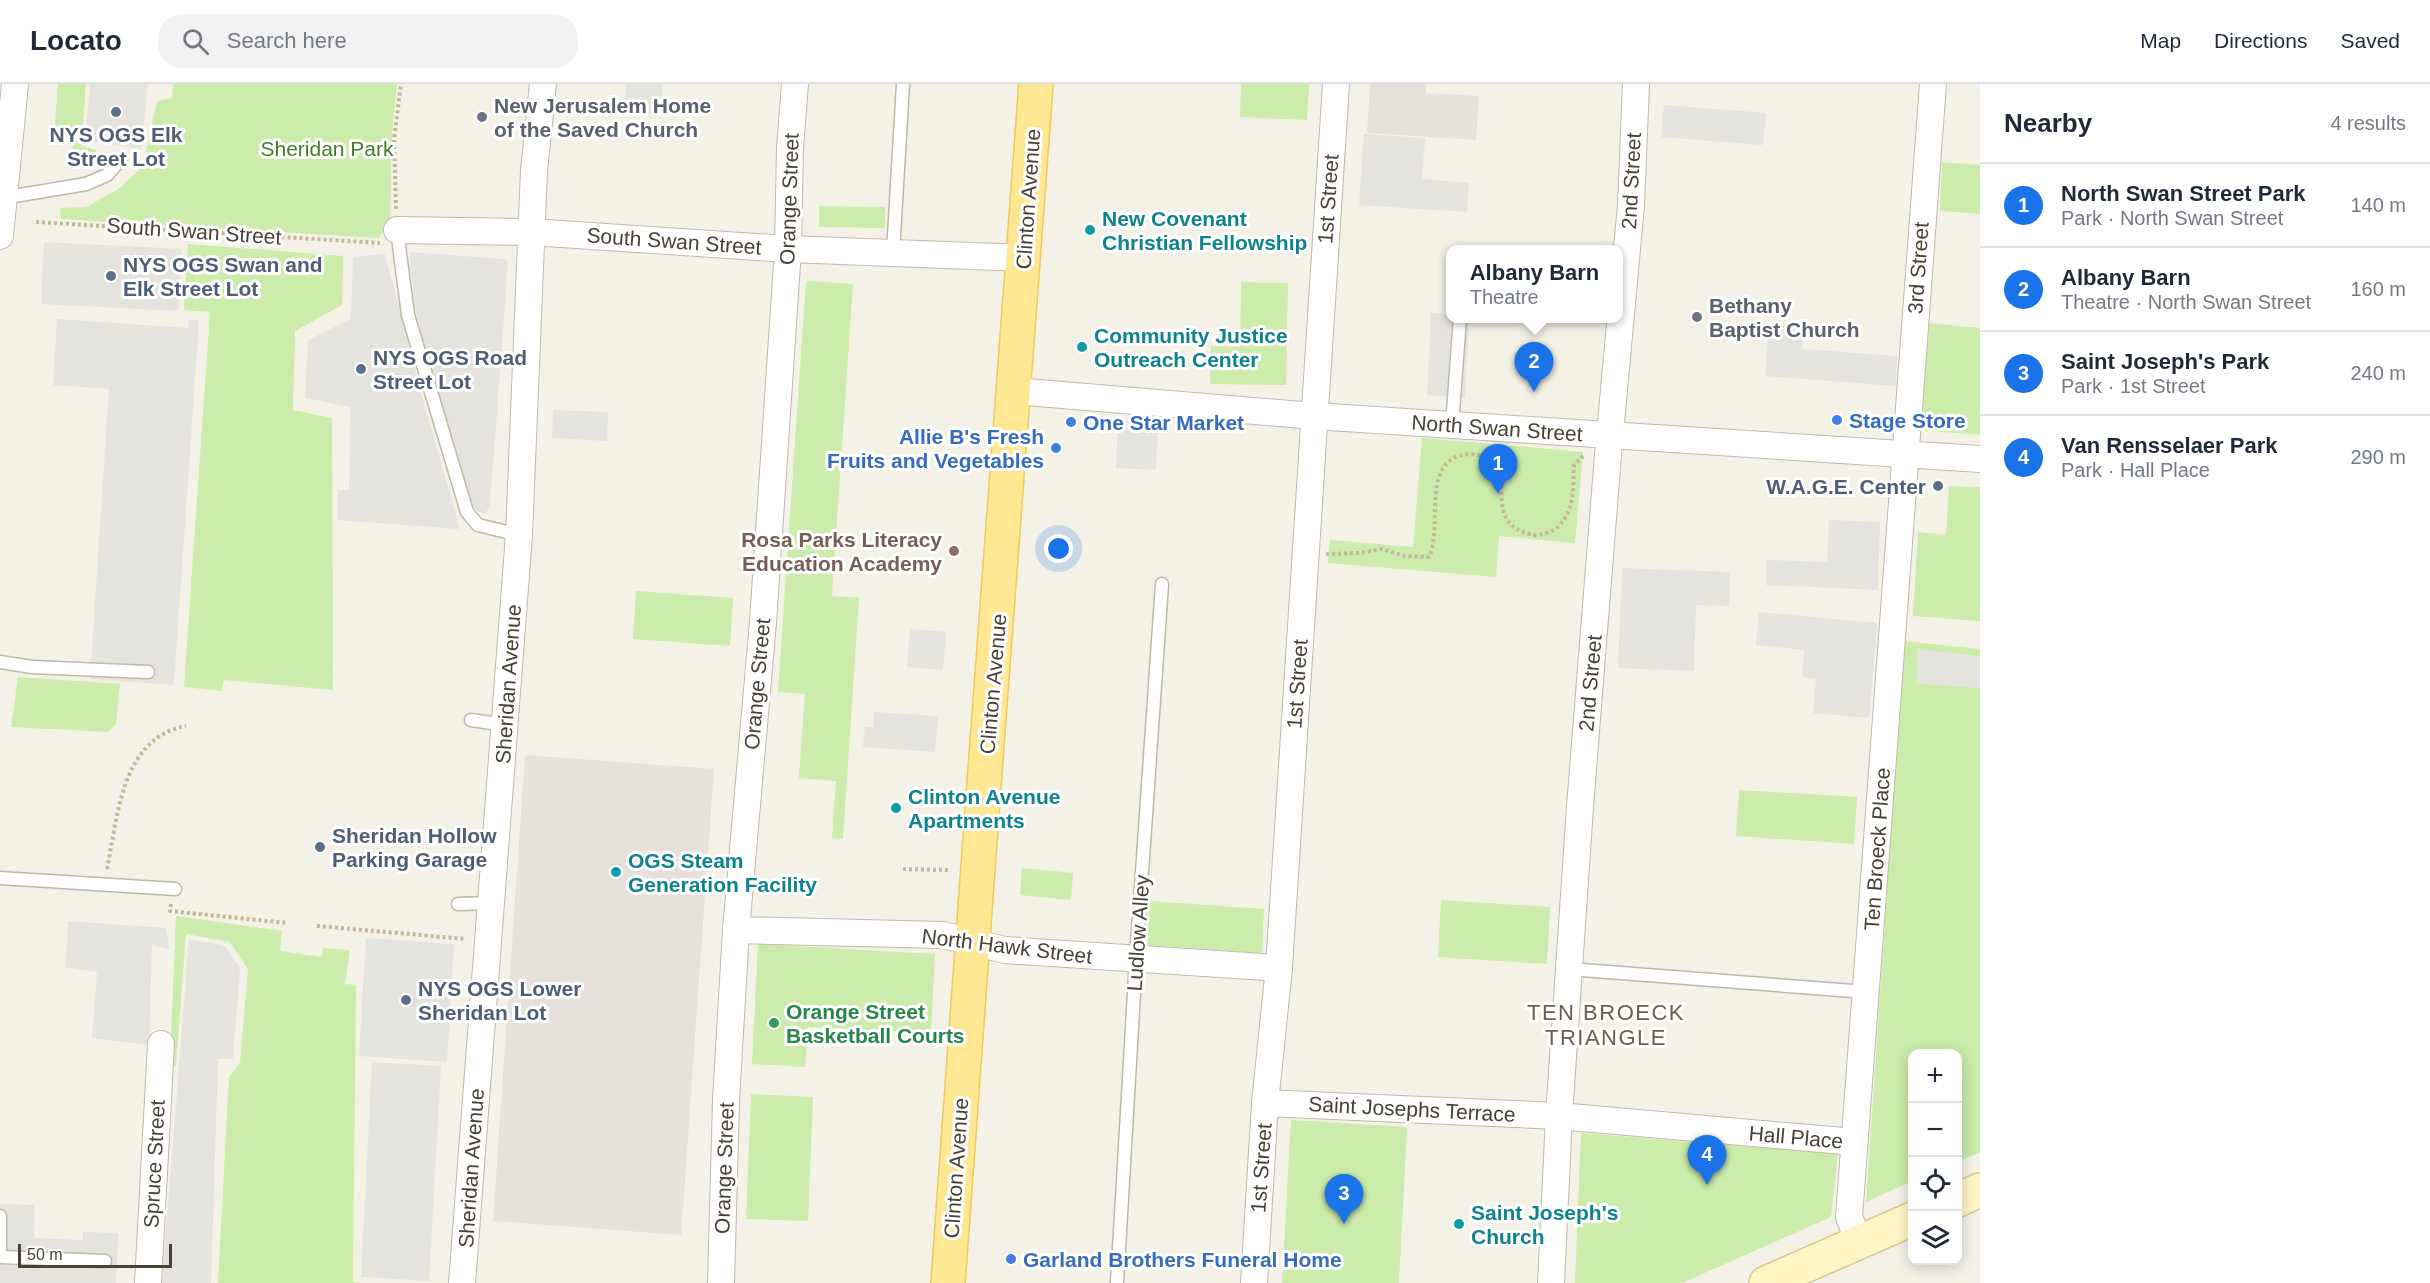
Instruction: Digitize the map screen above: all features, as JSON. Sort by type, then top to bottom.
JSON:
[{"type":"main road","name":"Clinton Avenue","points":[[948,1283],[971,942],[1015,391],[1035,84]]},
{"type":"street","points":[[0,236],[1,198],[15,84]]},
{"type":"street","name":"Sheridan Avenue","points":[[469,1282],[489,940],[519,536],[534,170],[543,84]]},
{"type":"street","name":"Orange Street","points":[[721,1283],[726,1100],[736,930],[763,622],[788,249],[790,148],[795,84]]},
{"type":"street","name":"1st Street","points":[[1254,1283],[1265,1103],[1279,968],[1336,84]]},
{"type":"street","name":"2nd Street","points":[[1623,293],[1631,205],[1636,84]]},
{"type":"street","name":"3rd Street","points":[[1904,453],[1933,84]]},
{"type":"street","name":"South Swan Street","points":[[390,236],[531,232],[788,249],[1024,258]]},
{"type":"street","name":"2nd Street","points":[[1551,1283],[1569,969],[1620,323]]},
{"type":"street","name":"North Swan Street","points":[[1015,391],[1314,416],[1980,459]]},
{"type":"street","name":"Ten Broeck Place","points":[[1859,1242],[1849,1217],[1904,453]]},
{"type":"street","name":"North Hawk Street","points":[[736,930],[943,935],[1005,950],[1279,968]]},
{"type":"street","name":"Spruce Street","points":[[148,1283],[161,1044]]},
{"type":"street","name":"Saint Josephs Terrace","points":[[1265,1103],[1559,1116]]},
{"type":"street","name":"Hall Place","points":[[1559,1116],[1854,1142]]},
{"type":"street","points":[[1962,1198],[1980,1190]]},
{"type":"street","points":[[1766,1283],[1908,1221]]},
{"type":"lane","points":[[893,253],[903,84]]},
{"type":"lane","points":[[1,198],[86,184],[107,176],[121,159]]},
{"type":"lane","points":[[390,236],[408,315],[467,513],[478,525],[519,536]]},
{"type":"lane","points":[[1452,424],[1460,323]]},
{"type":"lane","name":"Ludlow Alley","points":[[1117,1283],[1136,959],[1162,584]]},
{"type":"lane","points":[[0,662],[32,667],[148,672]]},
{"type":"lane","points":[[471,720],[505,725]]},
{"type":"lane","points":[[0,878],[173,889]]},
{"type":"lane","points":[[458,903],[492,903]]},
{"type":"lane","points":[[1569,969],[1866,992]]},
{"type":"lane","points":[[0,1216],[0,1249]]},
{"type":"lane","points":[[0,1257],[105,1261]]},
{"type":"path","points":[[390,236],[394,139],[401,84]]},
{"type":"path","name":"South Swan Street","points":[[39,222],[390,236]]},
{"type":"path","points":[[1305,555],[1359,553],[1382,549],[1405,556],[1429,556],[1434,546],[1436,488],[1442,468],[1454,458],[1471,454],[1481,456],[1492,464],[1501,481],[1500,496],[1504,513],[1511,523],[1524,533],[1538,536],[1558,528],[1566,515],[1572,501],[1574,465],[1587,451]]},
{"type":"path","points":[[104,884],[124,788],[141,752],[155,737],[174,728],[186,726]]},
{"type":"path","points":[[903,869],[948,870]]},
{"type":"path","points":[[173,889],[170,911],[287,923]]},
{"type":"path","points":[[317,926],[489,940]]},
{"type":"shaded area","name":"NYS OGS Elk Street Lot","points":[[90,84],[148,84],[141,149],[85,140]]},
{"type":"shaded area","points":[[626,84],[663,84],[660,115],[623,112]]},
{"type":"shaded area","points":[[1370,84],[1426,84],[1426,93],[1479,96],[1476,140],[1367,133]]},
{"type":"shaded area","points":[[1664,105],[1766,113],[1763,145],[1661,137]]},
{"type":"shaded area","points":[[1364,134],[1425,138],[1422,179],[1469,183],[1467,212],[1359,205]]},
{"type":"shaded area","name":"NYS OGS Swan and Elk Street Lot","points":[[44,242],[182,249],[179,311],[41,304]]},
{"type":"shaded area","points":[[409,252],[504,259],[508,263],[490,506],[485,514],[477,511],[466,494],[415,310]]},
{"type":"shaded area","name":"NYS OGS Road Street Lot","points":[[385,254],[460,529],[337,520],[338,490],[349,490],[350,407],[305,398],[308,340],[351,319],[353,257]]},
{"type":"shaded area","points":[[1431,313],[1446,314],[1446,323],[1469,323],[1465,398],[1427,395]]},
{"type":"shaded area","points":[[57,319],[188,328],[189,320],[199,320],[174,685],[90,679],[109,389],[53,385]]},
{"type":"shaded area","points":[[1769,324],[1803,326],[1802,349],[1897,356],[1896,386],[1765,376]]},
{"type":"shaded area","points":[[553,410],[608,412],[607,441],[552,438]]},
{"type":"shaded area","points":[[1118,421],[1158,423],[1156,470],[1116,468]]},
{"type":"shaded area","points":[[1829,520],[1880,522],[1878,590],[1766,585],[1767,560],[1827,562]]},
{"type":"shaded area","points":[[1622,568],[1730,572],[1729,606],[1696,605],[1694,671],[1618,668]]},
{"type":"shaded area","points":[[1759,612],[1877,623],[1869,718],[1813,713],[1816,679],[1802,677],[1804,650],[1756,645]]},
{"type":"shaded area","points":[[910,629],[946,632],[943,670],[907,667]]},
{"type":"shaded area","points":[[1917,649],[1980,656],[1980,688],[1917,684]]},
{"type":"shaded area","points":[[874,712],[938,716],[935,752],[863,747],[865,727],[873,727]]},
{"type":"shaded area","name":"OGS Steam Generation Facility","points":[[525,755],[714,769],[681,1235],[493,1221]]},
{"type":"shaded area","points":[[68,921],[166,928],[170,950],[152,945],[149,1045],[92,1038],[97,972],[66,967]]},
{"type":"shaded area","name":"NYS OGS Lower Sheridan Lot","points":[[366,938],[454,944],[447,1062],[359,1056]]},
{"type":"shaded area","points":[[189,939],[225,946],[240,968],[233,1059],[218,1059],[211,1283],[162,1283]]},
{"type":"shaded area","points":[[372,1062],[441,1066],[429,1281],[361,1277]]},
{"type":"shaded area","points":[[0,1204],[35,1205],[34,1238],[83,1240],[83,1232],[118,1233],[116,1283],[0,1283]]},
{"type":"green space","points":[[58,84],[86,84],[81,146],[96,150],[96,157],[85,164],[72,165],[73,138],[54,137]]},
{"type":"green space","name":"Sheridan Park","points":[[173,84],[397,84],[392,132],[390,221],[379,238],[61,219],[60,208],[86,207],[120,188],[143,166],[157,101],[172,98]]},
{"type":"green space","points":[[1241,84],[1309,84],[1307,120],[1240,117]]},
{"type":"green space","points":[[1942,162],[1980,165],[1980,214],[1940,211]]},
{"type":"green space","points":[[819,206],[885,207],[885,228],[819,227]]},
{"type":"green space","points":[[188,244],[343,256],[342,305],[295,331],[293,410],[332,418],[333,690],[224,680],[222,691],[184,687],[210,312],[184,310]]},
{"type":"green space","points":[[806,281],[853,284],[832,596],[859,598],[843,839],[832,838],[836,781],[799,778],[805,694],[778,692]]},
{"type":"green space","points":[[1241,282],[1288,283],[1286,385],[1210,384],[1211,346],[1240,347]]},
{"type":"green space","points":[[1927,323],[1980,328],[1980,435],[1919,430]]},
{"type":"green space","points":[[1422,438],[1583,452],[1575,543],[1499,536],[1496,577],[1328,563],[1330,540],[1413,547]]},
{"type":"green space","points":[[1949,486],[1980,487],[1980,621],[1913,616],[1918,532],[1946,535]]},
{"type":"green space","points":[[636,591],[733,598],[730,646],[633,639]]},
{"type":"green space","points":[[1904,641],[1980,649],[1980,1152],[1962,1160],[1962,1049],[1908,1049],[1908,1183],[1866,1202]]},
{"type":"green space","points":[[18,677],[120,684],[116,724],[108,732],[11,727]]},
{"type":"green space","points":[[1739,790],[1857,797],[1854,844],[1736,836]]},
{"type":"green space","points":[[1022,868],[1073,873],[1071,900],[1020,895]]},
{"type":"green space","points":[[1441,900],[1550,907],[1547,964],[1438,957]]},
{"type":"green space","points":[[1149,901],[1264,909],[1262,953],[1147,945]]},
{"type":"green space","points":[[176,916],[282,931],[280,951],[322,957],[323,948],[350,950],[345,984],[356,985],[353,1282],[359,1283],[218,1283],[229,1077],[240,1063],[248,969],[230,942],[186,934],[176,1066],[170,1064]]},
{"type":"green space","points":[[758,944],[935,954],[931,1033],[808,1027],[805,1067],[752,1064]]},
{"type":"green space","points":[[751,1094],[813,1097],[808,1221],[746,1219]]},
{"type":"green space","points":[[1291,1120],[1407,1127],[1399,1283],[1282,1283]]},
{"type":"green space","points":[[1581,1133],[1838,1154],[1831,1217],[1682,1283],[1575,1283]]},
{"type":"place","name":"NYS OGS Elk Street Lot","points":[[116,112]]},
{"type":"place","name":"New Jerusalem Home of the Saved Church","points":[[482,117]]},
{"type":"place","name":"New Covenant Christian Fellowship","points":[[1090,230]]},
{"type":"place","name":"NYS OGS Swan and Elk Street Lot","points":[[111,276]]},
{"type":"place","name":"Bethany Baptist Church","points":[[1697,317]]},
{"type":"place","name":"Community Justice Outreach Center","points":[[1082,347]]},
{"type":"place","name":"NYS OGS Road Street Lot","points":[[361,369]]},
{"type":"place","name":"Albany Barn","points":[[1534,392]]},
{"type":"place","name":"Stage Store","points":[[1837,420]]},
{"type":"place","name":"One Star Market","points":[[1071,422]]},
{"type":"place","name":"Allie B's Fresh Fruits and Vegetables","points":[[1056,448]]},
{"type":"place","name":"W.A.G.E. Center","points":[[1938,486]]},
{"type":"place","name":"North Swan Street Park","points":[[1498,494]]},
{"type":"place","name":"Rosa Parks Literacy Education Academy","points":[[954,551]]},
{"type":"place","name":"Clinton Avenue Apartments","points":[[896,808]]},
{"type":"place","name":"Sheridan Hollow Parking Garage","points":[[320,847]]},
{"type":"place","name":"OGS Steam Generation Facility","points":[[616,872]]},
{"type":"place","name":"NYS OGS Lower Sheridan Lot","points":[[406,1000]]},
{"type":"place","name":"Orange Street Basketball Courts","points":[[774,1023]]},
{"type":"place","name":"Van Rensselaer Park","points":[[1707,1185]]},
{"type":"place","name":"Saint Joseph's Park","points":[[1344,1224]]},
{"type":"place","name":"Saint Joseph's Church","points":[[1459,1224]]},
{"type":"place","name":"Garland Brothers Funeral Home","points":[[1011,1259]]},
{"type":"district","name":"TEN BROECK TRIANGLE","points":[[1606,1024]]}]
